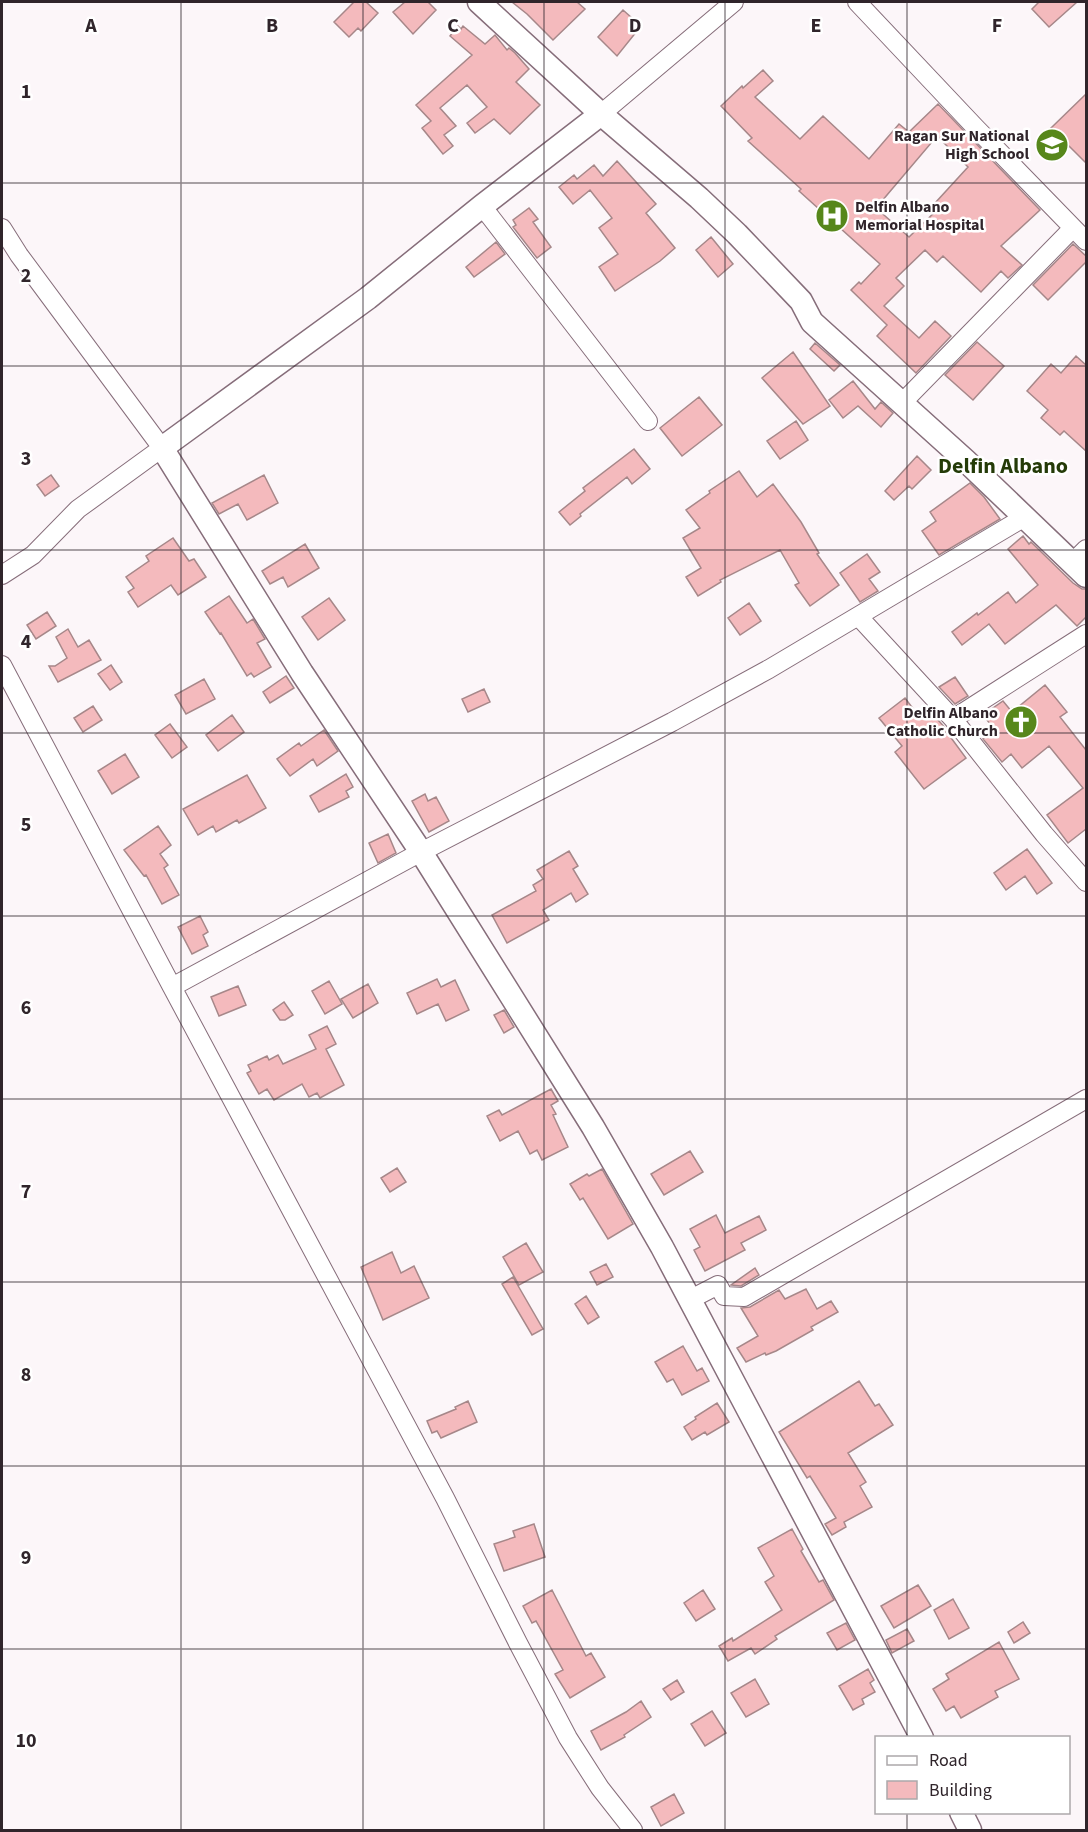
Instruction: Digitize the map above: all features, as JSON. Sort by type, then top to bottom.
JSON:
[{"type":"street","points":[[480,2],[601,114],[699,198],[737,234],[801,301],[812,322],[966,461],[1023,518],[1082,563]]},
{"type":"street","points":[[2,575],[33,555],[78,510],[368,298],[601,114],[734,2]]},
{"type":"street","points":[[857,2],[1086,241]]},
{"type":"street","points":[[482,206],[648,421]]},
{"type":"street","points":[[2,228],[19,255],[162,448],[302,673],[421,852],[593,1127],[662,1247],[921,1736]]},
{"type":"street","points":[[902,403],[1073,228]]},
{"type":"street","points":[[172,987],[421,852],[769,669],[1023,518]]},
{"type":"street","points":[[858,616],[953,719],[1044,834],[1086,882]]},
{"type":"street","points":[[953,719],[1086,633]]},
{"type":"street","points":[[2,665],[318,1264],[445,1498],[568,1738],[600,1788],[633,1830]]},
{"type":"street","points":[[689,1300],[718,1285],[724,1296],[744,1297],[1086,1099]]},
{"type":"street","points":[[962,1814],[970,1830]]},
{"type":"building","points":[[354,2],[366,2],[378,13],[361,31],[358,28],[349,37],[334,22]]},
{"type":"building","points":[[405,2],[428,2],[436,10],[413,34],[393,12]]},
{"type":"building","points":[[512,2],[577,2],[585,9],[553,40]]},
{"type":"building","points":[[1039,2],[1077,2],[1049,27],[1032,9]]},
{"type":"building","points":[[623,10],[641,26],[617,56],[598,37]]},
{"type":"building","points":[[458,26],[461,29],[463,26],[485,44],[495,35],[507,50],[509,48],[515,53],[529,69],[516,82],[540,105],[510,134],[494,119],[475,133],[467,123],[487,107],[467,85],[440,108],[456,126],[444,135],[453,146],[443,154],[422,128],[431,121],[416,105],[472,55],[450,36]]},
{"type":"building","points":[[763,70],[773,81],[755,97],[800,139],[823,116],[869,159],[899,124],[909,132],[938,104],[1040,210],[1001,246],[1022,265],[1008,278],[1001,271],[981,292],[943,256],[937,262],[925,250],[896,278],[904,286],[884,306],[919,338],[935,321],[951,336],[916,373],[877,336],[887,325],[851,290],[859,282],[861,284],[880,264],[799,191],[801,189],[748,141],[752,138],[721,106],[742,86],[743,88]],"holes":[[[937,136],[968,167],[936,202],[941,206],[909,237],[876,208]]]},
{"type":"building","points":[[1086,94],[1086,163],[1051,128]]},
{"type":"building","points":[[617,161],[656,204],[646,213],[675,248],[660,261],[615,291],[599,267],[618,254],[599,228],[612,218],[590,190],[573,204],[559,187],[574,175],[577,179],[594,165],[603,176]]},
{"type":"building","points":[[529,208],[538,219],[533,222],[551,247],[537,258],[513,227],[516,225],[513,220]]},
{"type":"building","points":[[711,237],[733,264],[718,277],[696,250]]},
{"type":"building","points":[[496,242],[505,254],[474,277],[466,267]]},
{"type":"building","points":[[1073,244],[1086,256],[1086,262],[1048,300],[1033,285]]},
{"type":"building","points":[[977,342],[1004,366],[973,400],[945,375]]},
{"type":"building","points":[[815,343],[840,365],[834,371],[810,349]]},
{"type":"building","points":[[793,352],[830,406],[803,424],[762,378]]},
{"type":"building","points":[[1076,356],[1086,365],[1086,451],[1064,431],[1060,435],[1041,418],[1048,410],[1027,391],[1051,364],[1061,373]]},
{"type":"building","points":[[853,381],[875,409],[881,402],[893,413],[881,427],[858,406],[843,418],[829,400]]},
{"type":"building","points":[[699,397],[722,425],[682,456],[660,428]]},
{"type":"building","points":[[796,421],[808,440],[780,459],[767,441]]},
{"type":"building","points":[[634,449],[650,469],[632,484],[627,477],[580,514],[581,516],[570,525],[559,512],[585,491],[583,488]]},
{"type":"building","points":[[917,456],[931,470],[912,489],[909,486],[894,500],[885,491]]},
{"type":"building","points":[[739,471],[757,497],[773,484],[801,522],[819,553],[817,554],[839,585],[810,606],[795,585],[799,583],[780,550],[720,580],[721,582],[698,596],[686,577],[701,568],[683,538],[700,528],[686,510]]},
{"type":"building","points":[[51,475],[59,486],[45,496],[37,485]]},
{"type":"building","points":[[264,475],[278,503],[247,520],[238,504],[219,514],[212,503]]},
{"type":"building","points":[[970,483],[1000,519],[939,555],[922,531],[936,521],[930,512]]},
{"type":"building","points":[[1023,536],[1073,583],[1086,589],[1086,617],[1077,626],[1056,605],[1005,644],[989,624],[962,645],[952,632],[1008,592],[1016,603],[1038,585],[1008,549]]},
{"type":"building","points":[[173,538],[189,561],[194,559],[206,577],[178,595],[171,585],[138,607],[128,592],[134,588],[126,577],[149,561],[146,556]]},
{"type":"building","points":[[305,544],[319,568],[288,587],[283,577],[270,584],[262,571]]},
{"type":"building","points":[[867,554],[880,572],[869,579],[878,591],[860,602],[840,573]]},
{"type":"building","points":[[229,596],[247,623],[253,619],[265,639],[257,643],[271,667],[254,677],[251,673],[247,676],[221,633],[205,612]]},
{"type":"building","points":[[329,598],[345,620],[318,640],[302,617]]},
{"type":"building","points":[[749,603],[761,621],[740,635],[728,618]]},
{"type":"building","points":[[47,612],[56,626],[36,639],[27,625]]},
{"type":"building","points":[[68,629],[78,647],[89,640],[101,660],[58,682],[49,666],[55,666],[67,658],[56,637]]},
{"type":"building","points":[[111,665],[122,682],[110,690],[98,674]]},
{"type":"building","points":[[286,676],[294,688],[270,703],[263,692]]},
{"type":"building","points":[[955,677],[968,696],[955,704],[939,687]]},
{"type":"building","points":[[204,679],[215,699],[186,714],[175,695]]},
{"type":"building","points":[[1045,685],[1067,712],[1060,717],[1086,750],[1086,829],[1068,843],[1047,815],[1083,788],[1049,746],[1022,768],[1011,754],[1002,762],[983,739],[995,730],[983,715],[1003,701],[1012,712]]},
{"type":"building","points":[[484,689],[490,702],[468,712],[462,699]]},
{"type":"building","points":[[905,698],[920,718],[930,711],[947,730],[966,758],[924,789],[895,752],[902,746],[879,718]]},
{"type":"building","points":[[93,706],[102,720],[83,732],[74,718]]},
{"type":"building","points":[[232,715],[244,732],[218,751],[206,735]]},
{"type":"building","points":[[170,724],[187,747],[172,758],[155,735]]},
{"type":"building","points":[[324,730],[338,751],[317,766],[313,759],[290,776],[277,759],[299,743],[301,746]]},
{"type":"building","points":[[125,754],[139,777],[112,794],[98,771]]},
{"type":"building","points":[[346,774],[353,787],[346,791],[349,797],[319,812],[310,796]]},
{"type":"building","points":[[247,775],[266,808],[239,823],[237,820],[216,832],[213,826],[198,835],[183,809]]},
{"type":"building","points":[[425,794],[428,801],[436,797],[449,821],[429,832],[412,801]]},
{"type":"building","points":[[158,826],[171,845],[160,854],[168,865],[164,868],[179,895],[162,904],[146,875],[144,876],[124,850]]},
{"type":"building","points":[[388,834],[396,853],[378,863],[369,843]]},
{"type":"building","points":[[1027,849],[1052,883],[1037,894],[1025,876],[1006,890],[994,873]]},
{"type":"building","points":[[569,851],[578,866],[573,869],[588,894],[576,902],[571,893],[543,910],[549,920],[507,943],[492,915],[536,891],[533,885],[543,879],[537,870]]},
{"type":"building","points":[[200,916],[208,932],[203,935],[208,946],[192,954],[178,927]]},
{"type":"building","points":[[437,979],[441,987],[455,980],[469,1010],[446,1021],[438,1004],[417,1014],[407,993]]},
{"type":"building","points":[[329,981],[342,1004],[325,1014],[312,991]]},
{"type":"building","points":[[368,984],[378,1003],[353,1018],[341,999]]},
{"type":"building","points":[[238,986],[246,1005],[219,1016],[211,997]]},
{"type":"building","points":[[284,1002],[293,1015],[280,1020],[273,1010]]},
{"type":"building","points":[[504,1010],[514,1027],[504,1033],[494,1015]]},
{"type":"building","points":[[327,1026],[336,1044],[326,1049],[344,1085],[320,1098],[317,1093],[309,1097],[302,1084],[274,1100],[267,1089],[259,1094],[247,1073],[251,1071],[248,1065],[267,1056],[269,1060],[278,1055],[283,1064],[316,1049],[309,1035]]},
{"type":"building","points":[[551,1089],[558,1101],[551,1105],[556,1114],[553,1115],[568,1147],[542,1160],[537,1150],[530,1154],[518,1131],[500,1141],[487,1116],[499,1110],[502,1115]]},
{"type":"building","points":[[690,1151],[703,1172],[664,1195],[651,1174]]},
{"type":"building","points":[[397,1168],[406,1182],[390,1192],[381,1178]]},
{"type":"building","points":[[602,1169],[633,1224],[608,1239],[583,1198],[580,1200],[570,1184],[587,1174],[589,1176]]},
{"type":"building","points":[[716,1215],[725,1233],[759,1216],[766,1230],[741,1243],[745,1250],[705,1271],[694,1250],[700,1247],[690,1229]]},
{"type":"building","points":[[526,1243],[543,1272],[519,1285],[503,1257]]},
{"type":"building","points":[[392,1252],[401,1273],[414,1266],[429,1298],[383,1320],[361,1267]]},
{"type":"building","points":[[606,1264],[613,1277],[597,1285],[590,1272]]},
{"type":"building","points":[[755,1268],[759,1275],[741,1286],[731,1285]]},
{"type":"building","points":[[513,1277],[543,1329],[532,1335],[502,1284]]},
{"type":"building","points":[[806,1289],[817,1309],[831,1301],[838,1312],[811,1327],[813,1330],[776,1351],[766,1355],[765,1353],[746,1362],[737,1348],[758,1336],[741,1308],[750,1307],[779,1290],[785,1299]]},
{"type":"building","points":[[586,1296],[599,1317],[588,1324],[575,1304]]},
{"type":"building","points":[[683,1346],[697,1371],[702,1368],[709,1381],[682,1395],[673,1379],[667,1382],[655,1362]]},
{"type":"building","points":[[859,1381],[875,1406],[879,1404],[893,1425],[848,1453],[866,1482],[860,1486],[872,1507],[844,1522],[846,1527],[832,1535],[825,1524],[836,1518],[810,1476],[807,1478],[779,1432]]},
{"type":"building","points":[[468,1401],[477,1422],[441,1438],[437,1431],[432,1433],[427,1421],[456,1409],[455,1407]]},
{"type":"building","points":[[717,1403],[729,1422],[707,1435],[705,1432],[692,1440],[684,1427]]},
{"type":"building","points":[[534,1524],[545,1557],[504,1571],[494,1544],[515,1537],[513,1531]]},
{"type":"building","points":[[792,1529],[803,1549],[801,1551],[819,1582],[823,1580],[834,1600],[775,1636],[777,1639],[755,1654],[751,1648],[728,1661],[719,1646],[732,1638],[733,1641],[782,1610],[765,1582],[774,1576],[758,1548]]},
{"type":"building","points":[[918,1585],[931,1606],[894,1628],[881,1606]]},
{"type":"building","points":[[552,1590],[586,1656],[591,1653],[605,1677],[570,1698],[555,1674],[563,1670],[536,1621],[532,1623],[523,1606]]},
{"type":"building","points":[[703,1590],[715,1609],[696,1621],[684,1603]]},
{"type":"building","points":[[953,1599],[969,1628],[949,1639],[934,1610]]},
{"type":"building","points":[[1023,1622],[1030,1633],[1014,1643],[1008,1632]]},
{"type":"building","points":[[846,1623],[855,1640],[837,1650],[827,1633]]},
{"type":"building","points":[[907,1629],[914,1641],[892,1653],[886,1640]]},
{"type":"building","points":[[999,1642],[1019,1679],[995,1691],[998,1697],[961,1718],[954,1706],[946,1711],[933,1689],[949,1679],[946,1674]]},
{"type":"building","points":[[868,1669],[874,1680],[870,1683],[875,1692],[862,1699],[864,1704],[853,1710],[839,1686]]},
{"type":"building","points":[[755,1679],[769,1704],[746,1717],[731,1693]]},
{"type":"building","points":[[677,1680],[684,1692],[671,1700],[663,1689]]},
{"type":"building","points":[[641,1701],[651,1717],[624,1735],[625,1737],[601,1750],[591,1731]]},
{"type":"building","points":[[712,1711],[726,1733],[705,1746],[691,1724]]},
{"type":"building","points":[[674,1794],[684,1813],[661,1826],[651,1807]]},
{"type":"place","name":"Ragan Sur National High School","points":[[1052,145]]},
{"type":"place","name":"Delfin Albano Memorial Hospital","points":[[832,216]]},
{"type":"place","name":"Delfin Albano Catholic Church","points":[[1021,722]]},
{"type":"district","name":"Delfin Albano","points":[[1003,466]]}]
